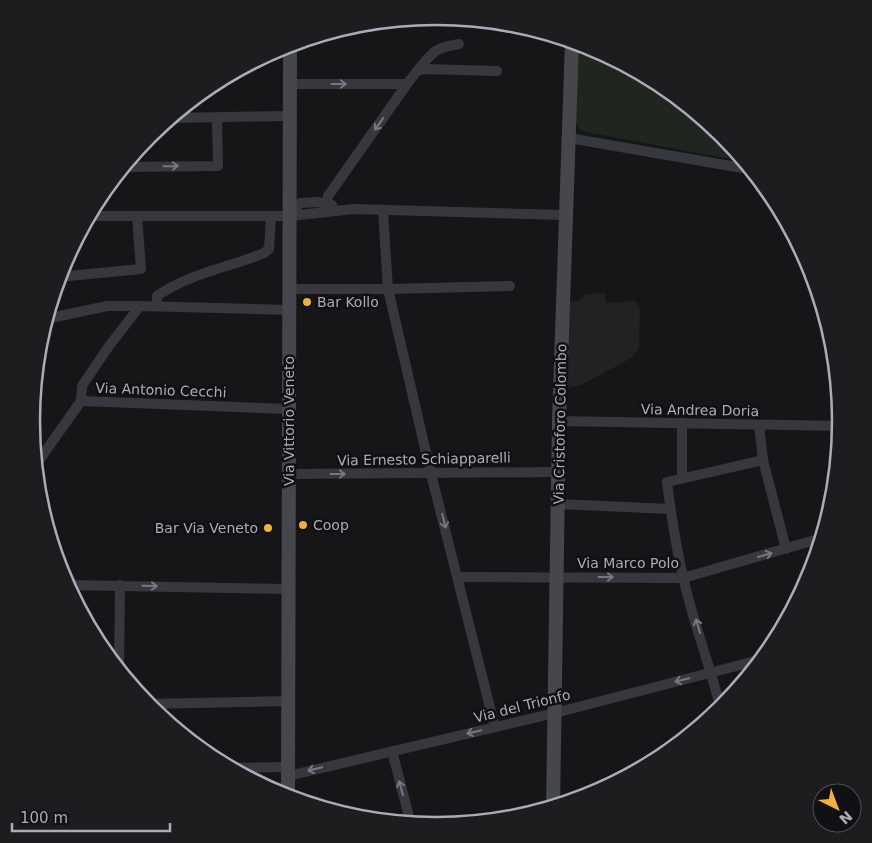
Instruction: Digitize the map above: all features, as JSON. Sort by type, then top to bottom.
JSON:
[{"type":"street","points":[[327,203],[328,196],[406,84],[440,47],[459,44]]},
{"type":"street","name":"Via Cristoforo Colombo","points":[[553,800],[559,421],[572,49]]},
{"type":"street","name":"Via Vittorio Veneto","points":[[288,789],[290,53]]},
{"type":"street","points":[[417,72],[424,69],[496,70]]},
{"type":"street","points":[[290,84],[406,84]]},
{"type":"street","points":[[181,118],[290,116]]},
{"type":"street","points":[[131,168],[218,166],[217,118]]},
{"type":"street","points":[[569,138],[741,168]]},
{"type":"street","points":[[290,216],[300,203],[327,203],[354,210]]},
{"type":"street","points":[[97,216],[290,216],[354,210],[565,215]]},
{"type":"street","points":[[383,211],[388,289],[495,726]]},
{"type":"street","points":[[68,276],[141,269],[137,216]]},
{"type":"street","points":[[157,306],[158,296],[173,285],[204,272],[264,253],[269,249],[272,216]]},
{"type":"street","points":[[290,289],[510,286]]},
{"type":"street","points":[[54,317],[107,306],[290,310]]},
{"type":"street","points":[[81,401],[82,386],[109,346],[140,306]]},
{"type":"street","name":"Via Antonio Cecchi","points":[[41,457],[81,401],[289,409]]},
{"type":"street","name":"Via Andrea Doria","points":[[559,421],[832,426]]},
{"type":"street","points":[[682,423],[682,479]]},
{"type":"street","points":[[760,425],[763,460],[786,549]]},
{"type":"street","points":[[718,700],[712,672],[683,578],[670,510],[667,482],[763,460]]},
{"type":"street","name":"Via Ernesto Schiapparelli","points":[[289,474],[559,472]]},
{"type":"street","points":[[558,504],[670,510]]},
{"type":"street","name":"Via Marco Polo","points":[[458,577],[683,578],[814,541]]},
{"type":"street","points":[[75,584],[288,589]]},
{"type":"street","points":[[120,586],[120,662]]},
{"type":"street","name":"Via del Trionfo","points":[[245,769],[288,771],[392,751],[752,662]]},
{"type":"street","points":[[158,704],[287,701]]},
{"type":"street","points":[[392,751],[409,817]]},
{"type":"shaded area","points":[[577,51],[611,66],[656,92],[697,123],[734,160],[585,132],[579,128],[575,120]]},
{"type":"shaded area","points":[[605,293],[606,303],[636,301],[640,308],[639,348],[631,358],[583,384],[560,390],[562,303],[579,301],[586,294]]},
{"type":"place","name":"Bar Kollo","points":[[307,302]]},
{"type":"place","name":"Coop","points":[[303,525]]},
{"type":"place","name":"Bar Via Veneto","points":[[268,528]]}]
